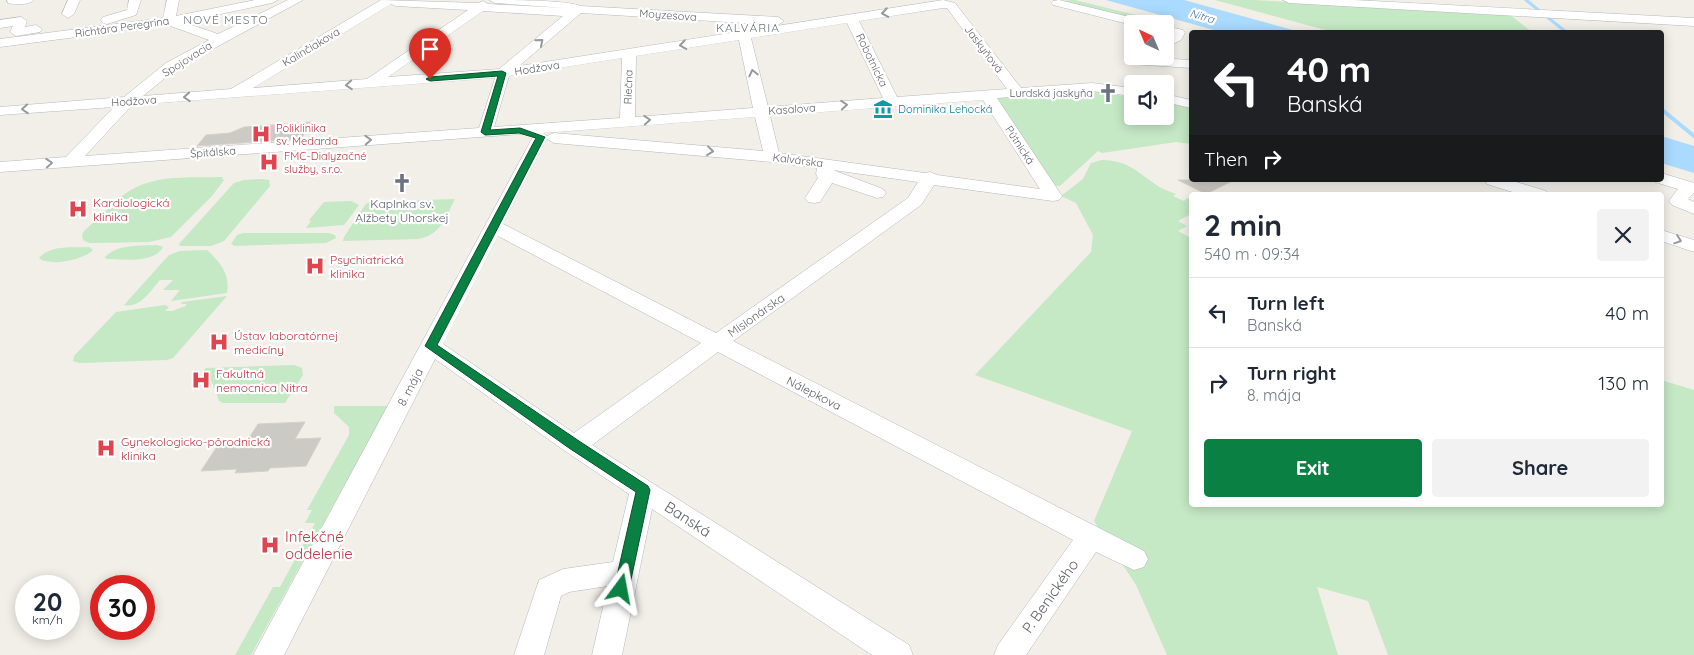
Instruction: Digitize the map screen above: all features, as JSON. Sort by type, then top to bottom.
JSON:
[{"type":"street","points":[[0,10],[7,1],[28,0]]},
{"type":"street","points":[[0,24],[21,21],[16,32],[68,24],[74,0]]},
{"type":"street","points":[[103,29],[108,20],[132,12],[135,0]]},
{"type":"street","points":[[173,0],[169,20],[219,40]]},
{"type":"street","name":"Richtára Peregrina","points":[[0,43],[68,24],[103,29],[169,20],[241,3],[272,0]]},
{"type":"street","name":"Spojovacia","points":[[70,162],[128,101],[171,66],[298,0]]},
{"type":"street","name":"Kalinčiakova","points":[[233,94],[389,0]]},
{"type":"street","name":"Moyzesova","points":[[395,0],[396,2],[484,4],[563,12],[578,9],[818,23]]},
{"type":"street","name":"Moyzesova","points":[[495,0],[572,5],[578,9]]},
{"type":"street","points":[[485,132],[502,73],[589,0]]},
{"type":"street","points":[[1289,0],[1694,22]]},
{"type":"street","points":[[1057,3],[1124,20]]},
{"type":"street","points":[[370,84],[484,4]]},
{"type":"street","name":"Hodžova","points":[[0,111],[502,73],[943,4],[951,5]]},
{"type":"street","name":"Jaskyňová","points":[[951,5],[1017,93]]},
{"type":"street","points":[[713,40],[739,6]]},
{"type":"street","name":"Robotnícka","points":[[851,18],[892,102]]},
{"type":"street","points":[[1174,32],[1179,33],[1174,39]]},
{"type":"street","points":[[744,35],[772,157]]},
{"type":"street","name":"Riečna","points":[[627,121],[629,54]]},
{"type":"street","points":[[1174,62],[1189,64]]},
{"type":"street","points":[[1106,88],[1134,65]]},
{"type":"street","name":"Kasalova","points":[[485,132],[530,134],[627,121],[1017,93],[1106,88],[1124,91]]},
{"type":"street","name":"Pútnická","points":[[987,95],[1054,196]]},
{"type":"street","points":[[1174,100],[1189,104]]},
{"type":"street","name":"Špitálska","points":[[0,167],[485,132]]},
{"type":"street","name":"Kalvárska","points":[[530,134],[772,157],[827,170],[930,177],[1054,196]]},
{"type":"street","name":"8. mája","points":[[268,655],[495,227],[530,134]]},
{"type":"street","points":[[814,198],[827,170],[878,193]]},
{"type":"street","name":"Misionárska","points":[[574,445],[915,201],[930,177]]},
{"type":"street","points":[[1664,179],[1691,187],[1678,201],[1694,209]]},
{"type":"street","points":[[1499,182],[1531,192]]},
{"type":"street","name":"Nálepkova","points":[[495,227],[1134,558]]},
{"type":"street","points":[[1664,236],[1694,246]]},
{"type":"street","name":"Banská","points":[[431,346],[574,445],[898,655]]},
{"type":"street","points":[[606,655],[643,490]]},
{"type":"street","name":"P. Benického","points":[[1009,655],[1091,537]]},
{"type":"street","points":[[529,655],[549,589],[563,581],[625,572]]},
{"type":"green space","points":[[1075,0],[1136,15],[1124,15],[1124,17],[1061,1]]},
{"type":"green space","points":[[1215,0],[1253,0],[1509,14],[1529,30],[1326,30]]},
{"type":"green space","points":[[1096,90],[1124,96],[1124,125],[1174,125],[1174,104],[1189,107],[1189,144],[1176,142],[1102,153],[1098,151],[1060,186],[1051,186],[995,98]]},
{"type":"green space","points":[[1102,160],[1125,164],[1160,187],[1176,194],[1173,196],[1184,201],[1189,199],[1189,215],[1178,221],[1187,226],[1178,231],[1189,237],[1189,507],[1664,507],[1664,381],[1694,390],[1694,655],[1388,655],[1368,601],[1317,587],[1338,655],[1167,655],[1136,585],[1094,521],[1132,431],[975,375],[1091,252],[1093,235],[1076,203],[1061,196],[1083,179],[1091,163]]},
{"type":"green space","points":[[223,177],[222,179],[224,180],[212,196],[171,237],[149,242],[89,243],[83,240],[82,235],[84,231],[107,209],[125,194],[141,185],[164,179]]},
{"type":"green space","points":[[244,180],[269,180],[270,186],[224,241],[211,246],[180,246],[179,244],[234,183]]},
{"type":"green space","points":[[455,199],[441,225],[426,237],[418,239],[343,241],[365,205],[369,202]]},
{"type":"green space","points":[[351,201],[359,205],[344,225],[306,228],[311,221],[309,220],[324,202]]},
{"type":"green space","points":[[243,233],[328,233],[335,235],[336,238],[326,243],[235,246],[231,244],[237,235]]},
{"type":"green space","points":[[157,245],[163,247],[153,256],[145,258],[121,260],[106,259],[105,257],[122,248]]},
{"type":"green space","points":[[89,247],[93,250],[88,254],[66,261],[51,262],[39,258],[56,249]]},
{"type":"green space","points":[[207,250],[226,274],[227,293],[171,301],[180,290],[163,290],[173,280],[160,280],[140,301],[135,304],[124,305],[169,255],[180,251]]},
{"type":"green space","points":[[227,296],[173,358],[167,360],[79,363],[73,361],[74,356],[116,312],[165,305],[169,307],[165,311],[172,311],[186,306],[186,304],[181,304],[182,302]]},
{"type":"green space","points":[[294,365],[302,368],[303,375],[285,403],[223,403],[219,401],[212,382],[203,372],[206,368]]},
{"type":"green space","points":[[334,406],[388,406],[251,655],[235,655],[273,587],[280,587],[315,523],[305,523],[312,510],[307,510],[349,435],[349,427],[334,413]]},
{"type":"water","name":"Nitra","points":[[1106,0],[1184,0],[1293,30],[1214,30],[1174,19],[1174,15],[1160,15]]},
{"type":"water","points":[[1664,137],[1694,146],[1694,173],[1664,164]]},
{"type":"building","name":"Poliklinika sv. Medarda","points":[[312,122],[301,139],[197,146],[206,135],[230,133],[244,127]]},
{"type":"building","points":[[1178,180],[1189,180],[1189,182],[1230,182],[1210,192],[1202,192]]},
{"type":"building","points":[[305,422],[295,439],[321,438],[306,466],[270,468],[268,471],[235,473],[237,469],[201,471],[220,442],[247,441],[258,424]]},
{"type":"waterway","points":[[1526,0],[1564,30]]},
{"type":"waterway","points":[[1664,111],[1694,136]]},
{"type":"place","name":"Lurdská jaskyňa","points":[[1108,93]]},
{"type":"place","name":"Dominika Lehocká","points":[[883,109]]},
{"type":"place","name":"Poliklinika sv. Medarda","points":[[261,134]]},
{"type":"place","name":"FMC-Dialyzačné služby, s.r.o.","points":[[269,162]]},
{"type":"place","name":"Kaplnka sv. Alžbety Uhorskej","points":[[402,183]]},
{"type":"place","name":"Kardiologická klinika","points":[[78,209]]},
{"type":"place","name":"Psychiatrická klinika","points":[[315,266]]},
{"type":"place","name":"Ústav laboratórnej medicíny","points":[[219,342]]},
{"type":"place","name":"Fakultná nemocnica Nitra","points":[[201,380]]},
{"type":"place","name":"Gynekologicko-pôrodnická klinika","points":[[106,448]]},
{"type":"place","name":"Infekčné oddelenie","points":[[270,545]]},
{"type":"district","name":"NOVÉ MESTO","points":[[226,19]]},
{"type":"district","name":"KALVÁRIA","points":[[748,27]]},
{"type":"route","points":[[430,79],[502,73],[485,132],[520,130],[540,137],[431,346],[574,445],[643,490],[621,589]]}]
